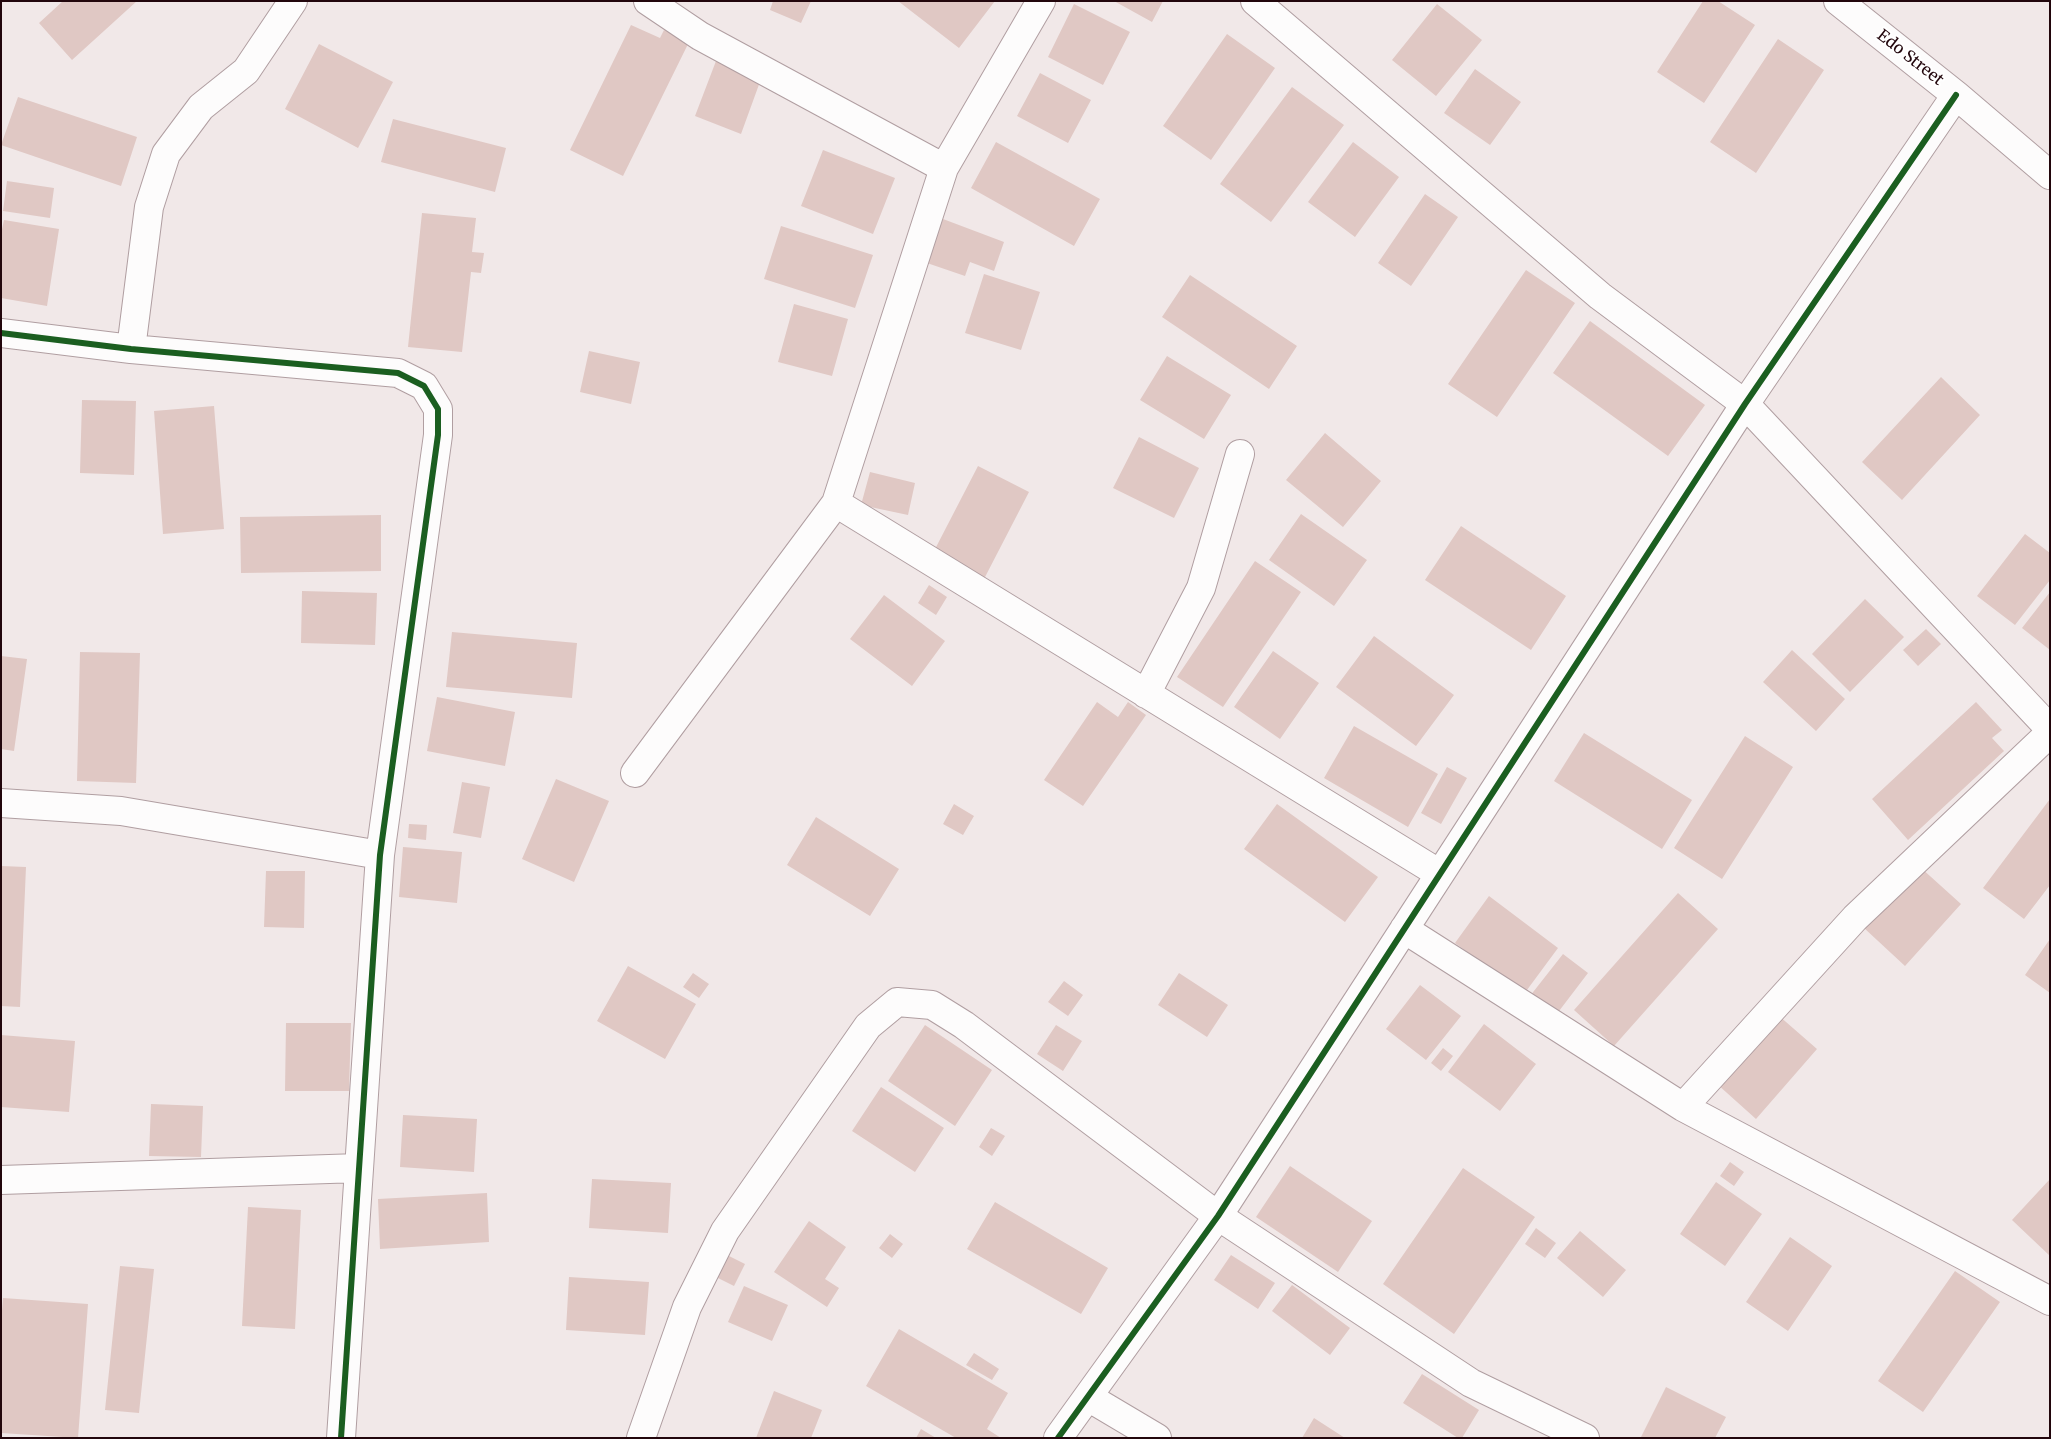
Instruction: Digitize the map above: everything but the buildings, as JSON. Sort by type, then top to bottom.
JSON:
[{"type":"street","points":[[131,349],[149,207],[166,154],[201,107],[246,71],[293,1]]},
{"type":"street","points":[[648,1],[700,36],[944,168]]},
{"type":"street","points":[[635,774],[836,503],[944,168],[1041,1]]},
{"type":"street","points":[[1255,1],[1600,296],[1745,404],[2050,729]]},
{"type":"street","name":"Edo Street","points":[[1838,1],[1956,94],[2050,175]]},
{"type":"street","points":[[1058,1438],[1218,1216],[1745,404],[1956,94]]},
{"type":"street","points":[[1,333],[131,349],[398,373],[424,386],[438,408],[438,435],[380,855],[342,1438]]},
{"type":"street","points":[[1146,694],[1201,588],[1240,454]]},
{"type":"street","points":[[836,503],[1440,874]]},
{"type":"street","points":[[1682,1107],[1855,918],[2050,733]]},
{"type":"street","points":[[1,803],[121,811],[380,855]]},
{"type":"street","points":[[1404,929],[1682,1107],[2050,1301]]},
{"type":"street","points":[[641,1438],[687,1307],[724,1231],[868,1026],[897,1002],[932,1005],[964,1025],[1218,1216],[1471,1383],[1585,1438]]},
{"type":"street","points":[[1,1180],[359,1168]]},
{"type":"street","points":[[1088,1397],[1158,1438]]},
{"type":"cycle path","points":[[1058,1438],[1218,1216],[1745,404],[1956,95]]},
{"type":"cycle path","points":[[1,333],[131,349],[398,373],[424,386],[438,409],[438,435],[380,855],[341,1438]]}]
